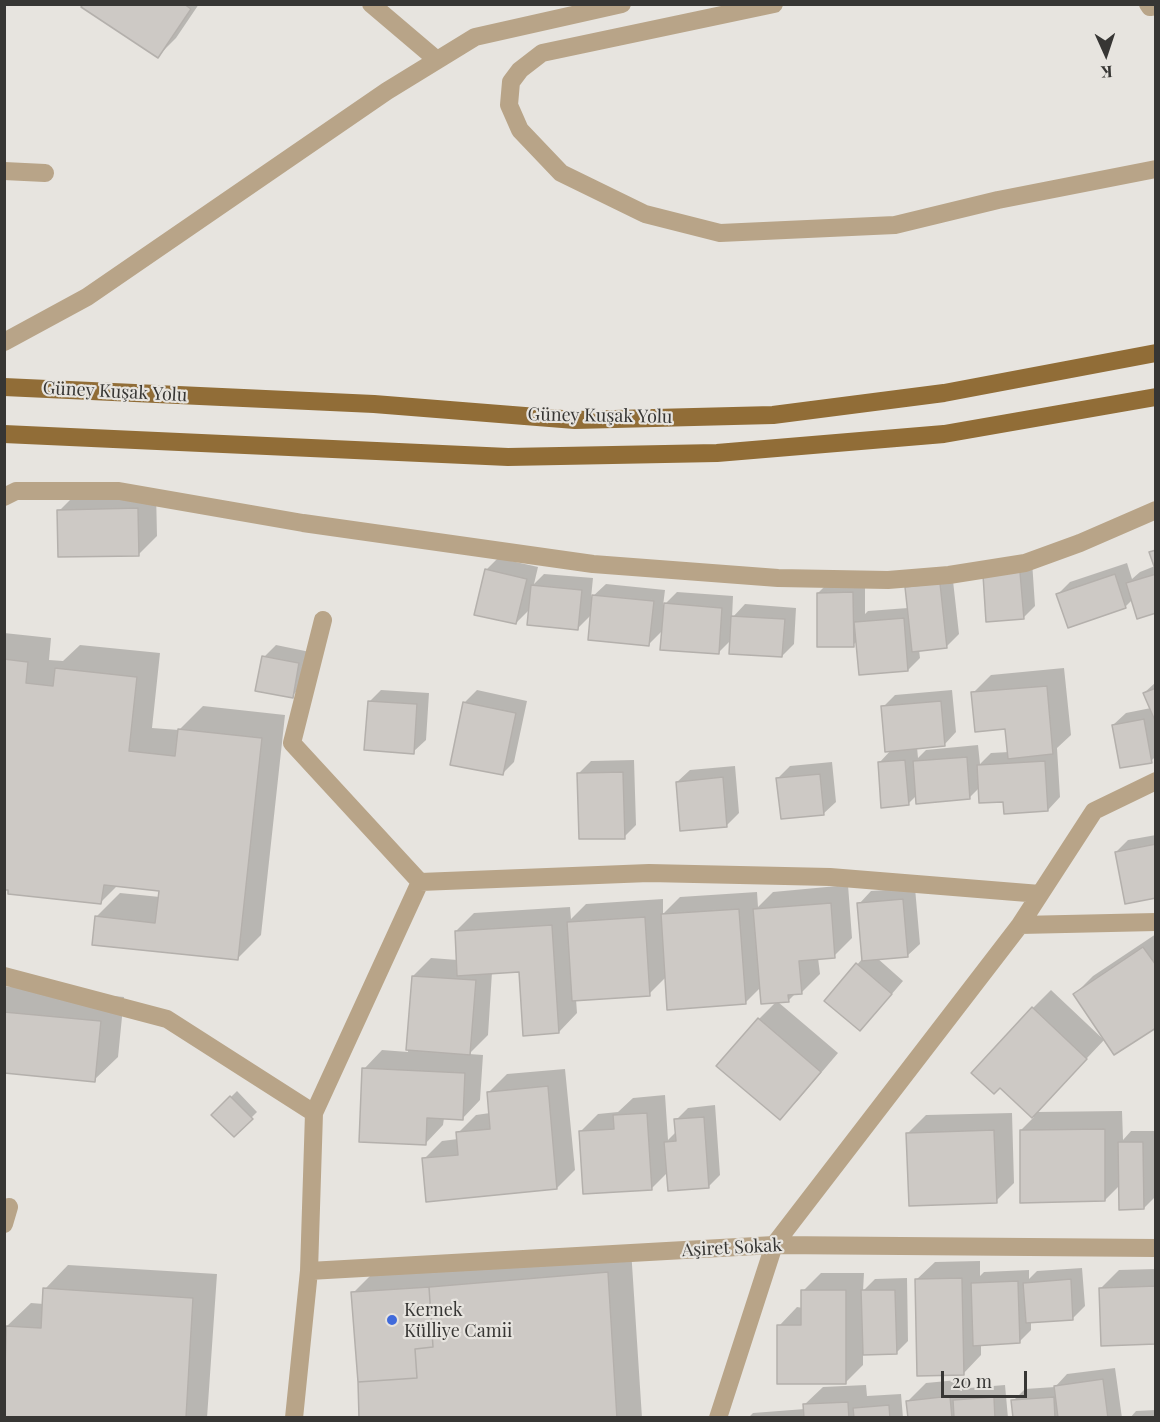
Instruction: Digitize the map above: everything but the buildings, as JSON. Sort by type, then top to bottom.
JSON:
[{"type":"main road","name":"Güney Kuşak Yolu","points":[[4,387],[374,404],[575,420],[773,415],[944,393],[1155,353]]},
{"type":"main road","name":"Güney Kuşak Yolu","points":[[4,435],[508,456],[717,453],[944,434],[1155,397]]},
{"type":"street","points":[[371,4],[437,60]]},
{"type":"street","points":[[4,342],[87,297],[387,90],[475,37],[622,4]]},
{"type":"street","points":[[774,4],[542,53],[520,70],[511,82],[509,105],[520,130],[561,173],[645,214],[720,233],[896,225],[998,200],[1155,169]]},
{"type":"street","points":[[1148,4],[1150,7],[1155,6]]},
{"type":"street","points":[[4,171],[45,173]]},
{"type":"street","points":[[4,497],[16,491],[119,491],[303,523],[593,564],[778,578],[888,580],[949,575],[1025,563],[1080,543],[1155,510]]},
{"type":"street","points":[[323,620],[292,743],[420,882],[649,873],[705,874],[830,877],[1040,894]]},
{"type":"street","points":[[718,1418],[774,1245],[1020,925],[1094,811],[1155,781]]},
{"type":"street","points":[[294,1418],[309,1271],[314,1113],[420,882]]},
{"type":"street","points":[[1020,925],[1155,922]]},
{"type":"street","points":[[4,976],[167,1019],[314,1113]]},
{"type":"street","name":"Aşiret Sokak","points":[[309,1271],[774,1245],[1155,1248]]},
{"type":"place","name":"Kernek Külliye Camii","points":[[392,1320]]}]
